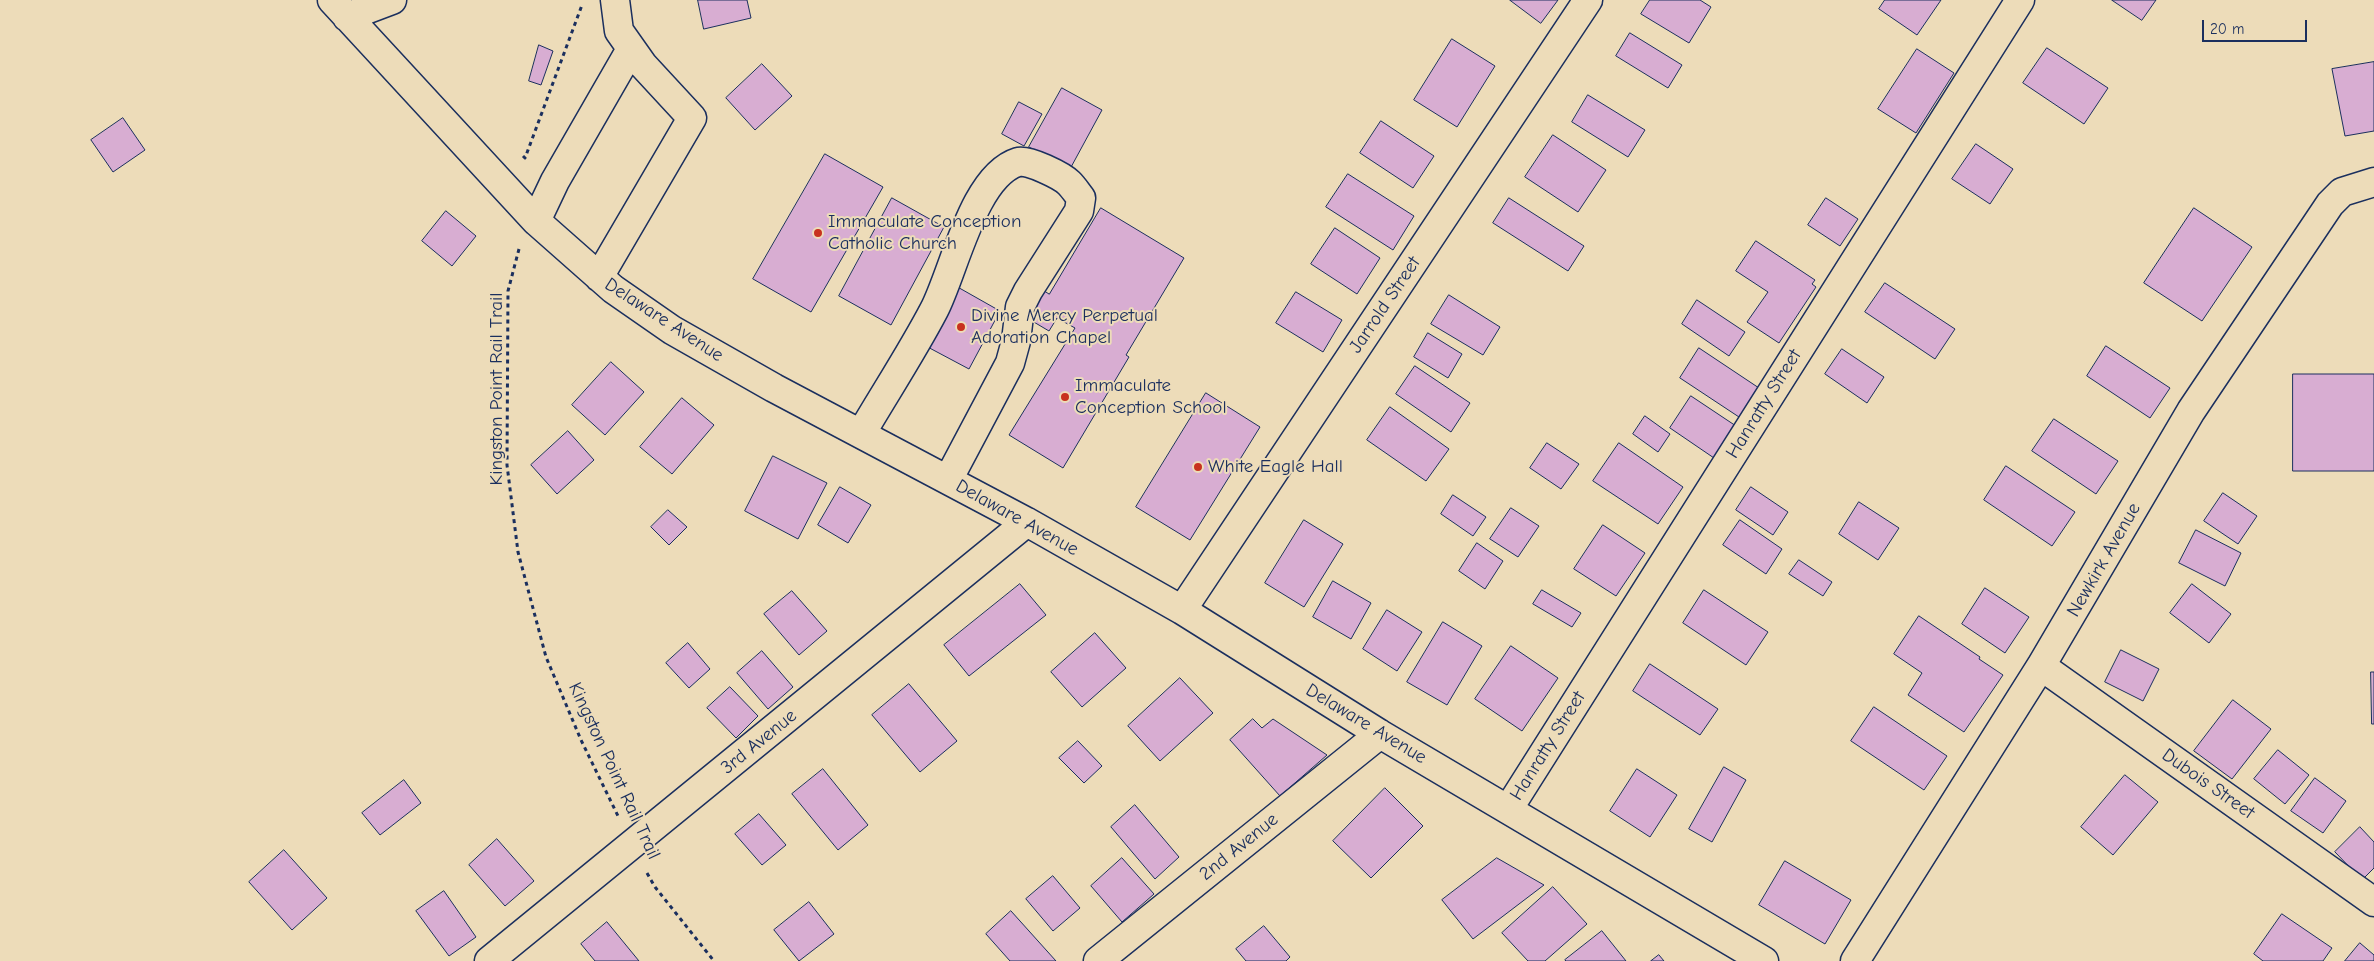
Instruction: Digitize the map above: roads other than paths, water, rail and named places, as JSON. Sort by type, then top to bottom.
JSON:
[{"type":"street","points":[[339,9],[392,0]]},
{"type":"street","points":[[599,277],[692,118],[643,65],[631,49],[619,30],[615,0]]},
{"type":"street","name":"Jarrold Street","points":[[1182,610],[1588,0]]},
{"type":"street","name":"Hanratty Street","points":[[1509,808],[2020,0]]},
{"type":"street","name":"Delaware Avenue","points":[[339,9],[536,221],[613,289],[672,330],[774,388],[1027,522],[1182,610],[1380,734],[1509,808],[1764,961]]},
{"type":"street","points":[[536,221],[555,181],[631,49]]},
{"type":"street","points":[[861,434],[934,309],[956,251],[989,184],[1002,170],[1020,162],[1035,165],[1068,182],[1081,198],[1079,211],[1028,291],[1020,307],[1016,341],[1010,363],[948,480]]},
{"type":"street","name":"Newkirk Avenue","points":[[1855,961],[2041,666],[2191,411],[2330,204],[2342,192],[2374,182]]},
{"type":"street","name":"3rd Avenue","points":[[489,961],[1027,522]]},
{"type":"street","name":"Dubois Street","points":[[2041,666],[2374,902]]},
{"type":"street","name":"2nd Avenue","points":[[1098,961],[1380,734]]},
{"type":"place","name":"Immaculate Conception Catholic Church","points":[[818,233]]},
{"type":"place","name":"Divine Mercy Perpetual Adoration Chapel","points":[[961,327]]},
{"type":"place","name":"Immaculate Conception School","points":[[1065,397]]},
{"type":"place","name":"White Eagle Hall","points":[[1198,467]]}]
